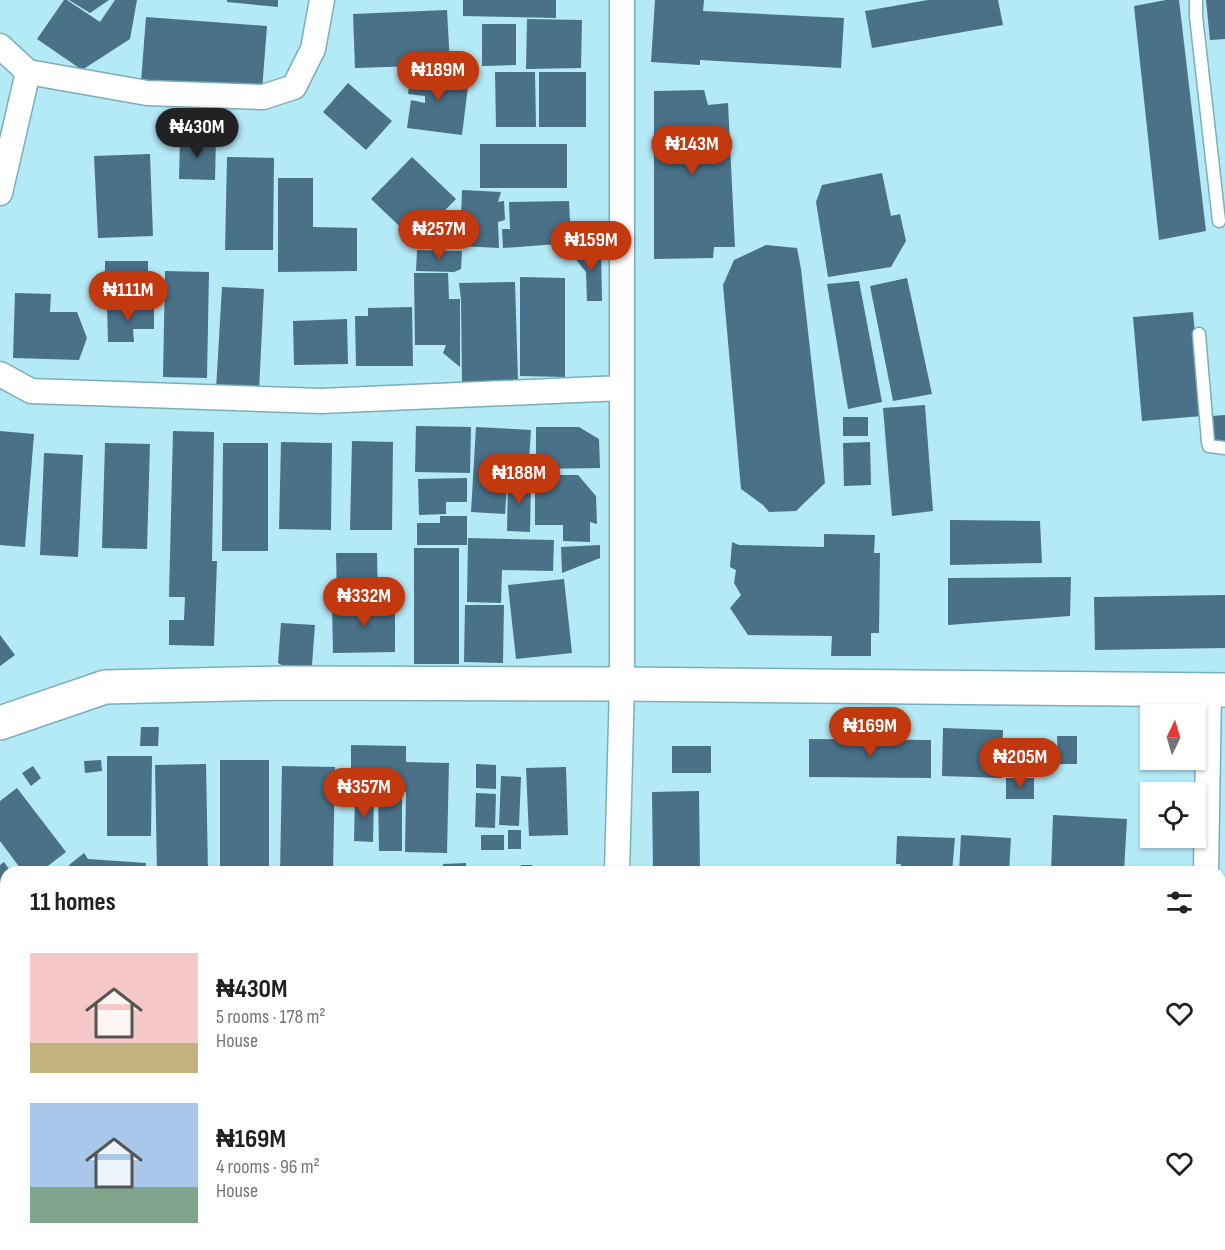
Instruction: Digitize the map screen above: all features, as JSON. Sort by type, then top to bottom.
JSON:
[{"type":"street","points":[[0,46],[28,72],[147,93],[264,97],[294,87],[313,50],[322,0]]},
{"type":"street","points":[[617,866],[622,684],[622,0]]},
{"type":"street","points":[[0,193],[28,72]]},
{"type":"street","points":[[0,374],[31,392],[321,401],[622,388]]},
{"type":"street","points":[[0,723],[105,687],[284,683],[1217,690],[1206,866]]},
{"type":"lane","points":[[1196,0],[1219,221]]},
{"type":"lane","points":[[1199,334],[1208,442],[1209,446],[1214,448],[1225,448]]},
{"type":"building","points":[[64,0],[100,22],[115,0],[137,0],[130,39],[82,70],[37,39]]},
{"type":"building","points":[[69,0],[109,0],[90,13]]},
{"type":"building","points":[[227,0],[278,0],[278,7],[227,2]]},
{"type":"building","points":[[463,0],[556,0],[556,18],[463,16]]},
{"type":"building","points":[[655,0],[704,0],[703,11],[844,18],[841,68],[700,60],[700,65],[651,62]]},
{"type":"building","points":[[928,0],[998,0],[1003,25],[872,48],[865,11]]},
{"type":"building","points":[[1179,0],[1206,231],[1159,240],[1134,6]]},
{"type":"building","points":[[1206,0],[1225,0],[1225,39],[1210,40]]},
{"type":"building","points":[[447,10],[450,65],[355,68],[353,14]]},
{"type":"building","points":[[146,17],[267,26],[262,91],[141,82]]},
{"type":"building","points":[[527,19],[582,20],[581,68],[526,69]]},
{"type":"building","points":[[482,24],[516,24],[516,65],[482,66]]},
{"type":"building","points":[[411,70],[469,78],[462,135],[407,128],[411,100],[425,103],[425,96],[408,94]]},
{"type":"building","points":[[495,72],[535,72],[536,127],[496,127]]},
{"type":"building","points":[[539,72],[586,72],[586,127],[539,127]]},
{"type":"building","points":[[348,83],[392,121],[366,150],[323,112]]},
{"type":"building","points":[[704,90],[708,105],[728,103],[735,247],[714,247],[713,258],[654,259],[654,91]]},
{"type":"building","points":[[180,137],[216,139],[215,180],[179,179]]},
{"type":"building","points":[[480,144],[567,144],[567,188],[480,188]]},
{"type":"building","points":[[150,154],[153,236],[98,238],[94,156]]},
{"type":"building","points":[[227,157],[274,158],[273,250],[225,250]]},
{"type":"building","points":[[412,157],[456,199],[415,241],[371,199]]},
{"type":"building","points":[[882,173],[891,216],[900,214],[906,241],[891,267],[828,277],[816,202],[822,185]]},
{"type":"building","points":[[278,178],[313,178],[313,227],[357,228],[357,271],[278,272]]},
{"type":"building","points":[[462,190],[501,192],[498,202],[504,201],[505,220],[498,222],[499,248],[441,245],[441,223],[461,219]]},
{"type":"building","points":[[569,201],[571,243],[503,248],[502,229],[510,229],[509,202]]},
{"type":"building","points":[[766,245],[797,248],[801,269],[825,483],[796,511],[769,512],[741,489],[723,285],[734,260]]},
{"type":"building","points":[[417,250],[462,251],[461,269],[454,272],[416,271]]},
{"type":"building","points":[[601,250],[602,301],[587,301],[586,272],[569,251]]},
{"type":"building","points":[[105,261],[148,261],[148,297],[105,297]]},
{"type":"building","points":[[165,271],[209,272],[207,378],[163,377]]},
{"type":"building","points":[[414,273],[448,273],[449,299],[460,299],[460,367],[443,353],[446,345],[415,345]]},
{"type":"building","points":[[520,277],[565,278],[565,377],[520,376]]},
{"type":"building","points":[[907,278],[932,394],[893,401],[870,286]]},
{"type":"building","points":[[859,281],[882,402],[848,409],[827,284]]},
{"type":"building","points":[[515,282],[518,381],[462,383],[459,283]]},
{"type":"building","points":[[222,287],[264,289],[259,391],[216,389]]},
{"type":"building","points":[[15,293],[51,294],[50,312],[77,312],[87,338],[79,360],[13,358]]},
{"type":"building","points":[[154,306],[154,329],[133,329],[134,342],[108,342],[107,307]]},
{"type":"building","points":[[412,307],[413,366],[356,366],[355,316],[368,316],[368,308]]},
{"type":"building","points":[[1193,312],[1202,416],[1142,421],[1133,317]]},
{"type":"building","points":[[347,319],[348,364],[294,365],[293,321]]},
{"type":"building","points":[[925,405],[933,511],[892,516],[883,408]]},
{"type":"building","points":[[1225,415],[1225,443],[1213,443],[1212,416]]},
{"type":"building","points":[[843,417],[868,417],[868,436],[843,436]]},
{"type":"building","points":[[416,426],[471,427],[470,473],[415,472]]},
{"type":"building","points":[[476,427],[531,430],[528,475],[508,473],[505,514],[471,512]]},
{"type":"building","points":[[536,427],[579,427],[599,439],[600,468],[536,469]]},
{"type":"building","points":[[0,431],[34,434],[25,547],[0,545]]},
{"type":"building","points":[[173,431],[214,432],[212,561],[217,561],[214,646],[169,645],[169,620],[184,620],[185,597],[169,597]]},
{"type":"building","points":[[352,441],[393,442],[392,530],[350,530]]},
{"type":"building","points":[[281,442],[332,443],[331,530],[279,529]]},
{"type":"building","points":[[870,442],[871,485],[844,486],[843,443]]},
{"type":"building","points":[[105,443],[150,444],[147,549],[102,548]]},
{"type":"building","points":[[223,443],[268,443],[268,551],[222,551]]},
{"type":"building","points":[[44,453],[83,455],[78,557],[40,555]]},
{"type":"building","points":[[535,475],[578,475],[596,496],[597,524],[590,522],[590,542],[563,541],[563,525],[535,525]]},
{"type":"building","points":[[467,478],[467,502],[446,502],[446,514],[419,515],[418,479]]},
{"type":"building","points":[[508,479],[531,479],[530,532],[507,531]]},
{"type":"building","points":[[440,516],[467,516],[467,545],[417,545],[417,523],[440,523]]},
{"type":"building","points":[[950,520],[1040,521],[1042,563],[950,565]]},
{"type":"building","points":[[824,534],[875,535],[874,553],[880,553],[879,633],[871,633],[871,656],[831,656],[832,636],[748,635],[730,608],[741,595],[734,583],[736,570],[730,567],[732,542],[739,545],[824,547]]},
{"type":"building","points":[[468,538],[554,540],[553,571],[502,570],[501,603],[467,602]]},
{"type":"building","points":[[600,545],[600,558],[562,573],[561,547]]},
{"type":"building","points":[[414,548],[459,548],[459,664],[414,664]]},
{"type":"building","points":[[336,553],[377,553],[378,602],[337,602]]},
{"type":"building","points":[[1071,577],[1070,616],[948,625],[948,578]]},
{"type":"building","points":[[564,579],[572,653],[516,659],[508,585]]},
{"type":"building","points":[[1225,595],[1225,648],[1095,650],[1094,597]]},
{"type":"building","points":[[332,604],[395,604],[395,652],[333,653]]},
{"type":"building","points":[[465,605],[504,605],[503,663],[464,662]]},
{"type":"building","points":[[281,623],[315,625],[312,665],[293,671],[278,663]]},
{"type":"building","points":[[0,635],[15,655],[0,666]]},
{"type":"building","points":[[141,727],[159,727],[158,746],[140,746]]},
{"type":"building","points":[[943,728],[1003,730],[1002,778],[942,776]]},
{"type":"building","points":[[1057,736],[1077,736],[1077,764],[1058,764]]},
{"type":"building","points":[[809,739],[931,740],[931,778],[809,777]]},
{"type":"building","points":[[1011,740],[1032,742],[1029,775],[1007,773]]},
{"type":"building","points":[[351,745],[406,746],[406,762],[449,763],[447,853],[405,852],[406,792],[402,792],[402,851],[379,851],[378,792],[351,792]]},
{"type":"building","points":[[672,746],[711,746],[711,773],[672,773]]},
{"type":"building","points":[[107,756],[152,756],[151,836],[107,836]]},
{"type":"building","points":[[101,760],[102,771],[85,773],[84,761]]},
{"type":"building","points":[[220,760],[269,760],[269,866],[220,866]]},
{"type":"building","points":[[206,764],[208,866],[157,866],[155,765]]},
{"type":"building","points":[[476,764],[496,765],[496,789],[476,788]]},
{"type":"building","points":[[33,766],[41,778],[31,786],[22,773]]},
{"type":"building","points":[[282,766],[335,767],[333,866],[280,866]]},
{"type":"building","points":[[566,767],[568,835],[529,836],[526,768]]},
{"type":"building","points":[[501,776],[521,777],[519,826],[499,825]]},
{"type":"building","points":[[1006,778],[1034,778],[1034,799],[1006,799]]},
{"type":"building","points":[[17,788],[66,852],[48,866],[19,866],[0,841],[0,801]]},
{"type":"building","points":[[699,791],[700,866],[653,866],[652,792]]},
{"type":"building","points":[[476,793],[496,794],[495,828],[475,827]]},
{"type":"building","points":[[355,796],[374,796],[373,842],[354,841]]},
{"type":"building","points":[[1053,815],[1127,819],[1124,866],[1051,866]]},
{"type":"building","points":[[508,830],[521,830],[521,849],[508,849]]},
{"type":"building","points":[[481,835],[504,835],[504,850],[481,850]]},
{"type":"building","points":[[961,835],[1011,838],[1009,866],[959,866]]},
{"type":"building","points":[[897,836],[955,838],[953,866],[901,866],[901,864],[896,864]]},
{"type":"building","points":[[84,853],[88,859],[146,863],[146,866],[69,865]]},
{"type":"building","points":[[466,863],[466,866],[443,866],[443,864]]}]
